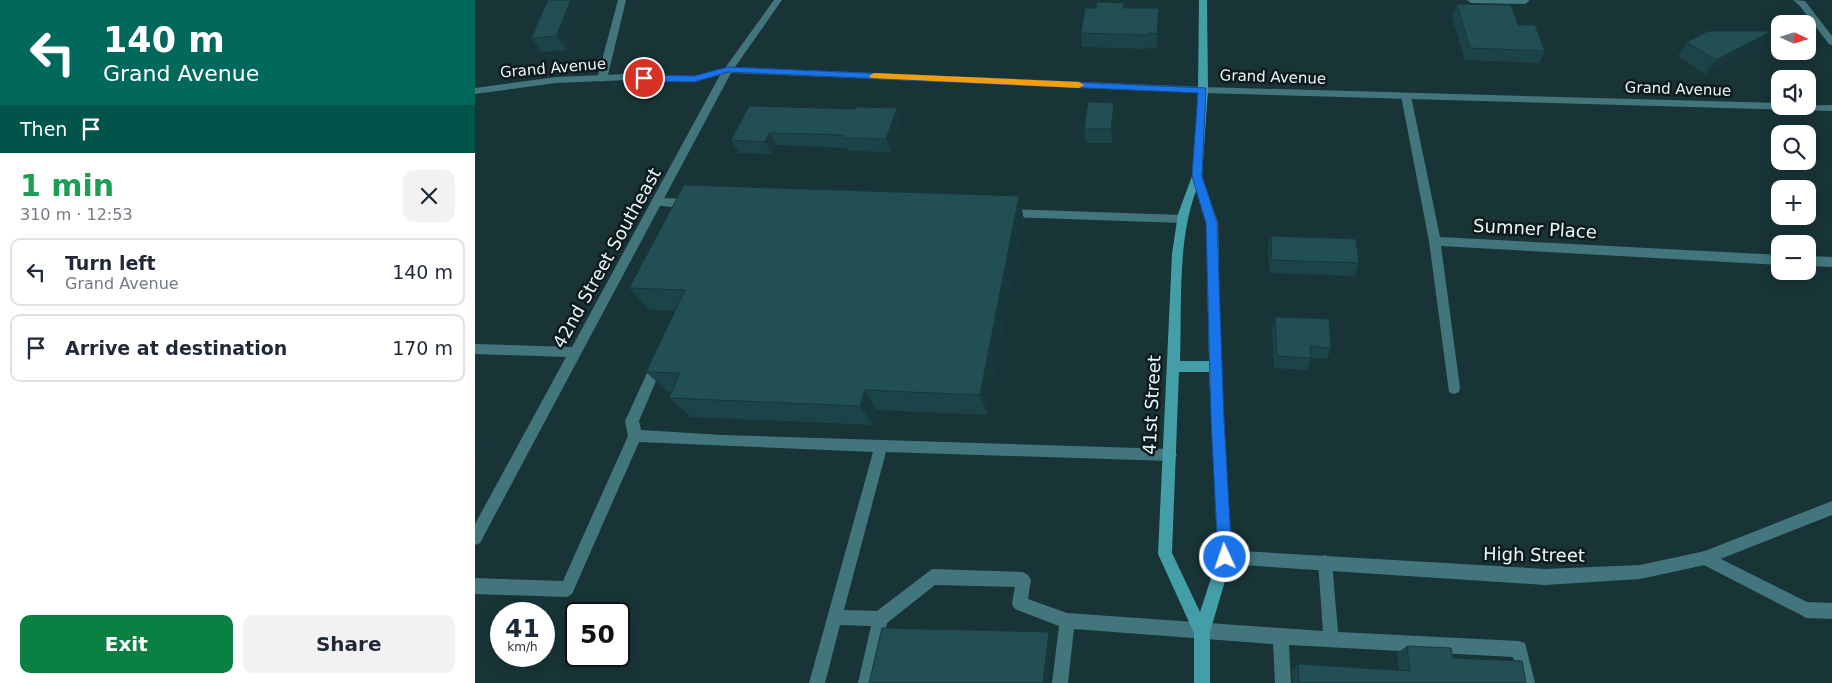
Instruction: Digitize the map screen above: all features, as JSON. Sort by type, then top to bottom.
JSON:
[{"type":"main road","name":"41st Street","points":[[1202,683],[1202,632],[1225,557],[1215,367],[1211,223],[1197,176],[1203,90],[1203,0]]},
{"type":"main road","name":"41st Street","points":[[1197,176],[1187,196],[1178,254],[1175,366],[1165,554],[1202,632]]},
{"type":"main road","points":[[1175,366],[1215,367]]},
{"type":"street","points":[[602,78],[621,0]]},
{"type":"street","name":"42nd Street Southeast","points":[[475,538],[728,70],[778,0]]},
{"type":"street","points":[[1471,0],[1525,1]]},
{"type":"street","points":[[1797,0],[1803,2],[1832,42]]},
{"type":"street","name":"Grand Avenue","points":[[475,91],[556,80],[602,78],[694,79],[728,70],[1203,90],[1832,108]]},
{"type":"street","points":[[1406,96],[1435,241],[1454,388]]},
{"type":"street","points":[[658,202],[705,204]]},
{"type":"street","points":[[999,213],[1182,219]]},
{"type":"street","name":"Sumner Place","points":[[1435,241],[1771,260]]},
{"type":"street","points":[[1816,261],[1832,262]]},
{"type":"street","points":[[475,349],[575,352]]},
{"type":"street","points":[[475,586],[567,588],[635,436],[632,421],[664,350]]},
{"type":"street","points":[[635,436],[1170,455]]},
{"type":"street","points":[[817,683],[881,446]]},
{"type":"street","name":"High Street","points":[[1225,557],[1545,577],[1640,572],[1705,558],[1832,508]]},
{"type":"street","points":[[1705,558],[1807,610],[1832,611]]},
{"type":"street","points":[[1325,562],[1331,639]]},
{"type":"street","points":[[866,683],[880,619],[932,578],[1023,580],[1020,604],[1067,621],[1278,637],[1519,649],[1527,683]]},
{"type":"street","points":[[835,617],[880,619]]},
{"type":"street","points":[[1060,683],[1067,621]]},
{"type":"street","points":[[1278,637],[1281,638],[1283,683]]},
{"type":"building","points":[[548,0],[571,0],[556,36],[531,38]]},
{"type":"building","points":[[1097,2],[1124,3],[1123,8],[1159,8],[1157,34],[1081,33],[1085,8],[1096,8]]},
{"type":"building","points":[[1457,4],[1511,5],[1518,25],[1535,25],[1545,51],[1470,48]]},
{"type":"building","points":[[1708,31],[1768,31],[1768,33],[1716,60],[1687,42]]},
{"type":"building","points":[[1088,102],[1114,103],[1111,129],[1084,129]]},
{"type":"building","points":[[749,106],[855,109],[856,107],[897,108],[886,139],[843,138],[844,135],[769,133],[765,142],[731,140]]},
{"type":"building","points":[[684,185],[1019,196],[980,395],[865,390],[860,406],[669,398],[680,373],[646,372],[685,290],[629,288]]},
{"type":"building","points":[[1271,236],[1356,239],[1359,263],[1272,260]]},
{"type":"building","points":[[1275,317],[1329,319],[1331,348],[1310,346],[1311,358],[1277,356]]},
{"type":"building","points":[[882,628],[1049,632],[1043,683],[869,683]]},
{"type":"building","points":[[1407,646],[1451,648],[1453,658],[1522,661],[1526,683],[1299,683],[1298,664],[1410,671]]},
{"type":"slow traffic","points":[[874,76],[1079,85]]},
{"type":"route","points":[[644,78],[694,79],[728,70],[1203,90],[1197,176],[1211,223],[1217,420],[1225,557]]}]
